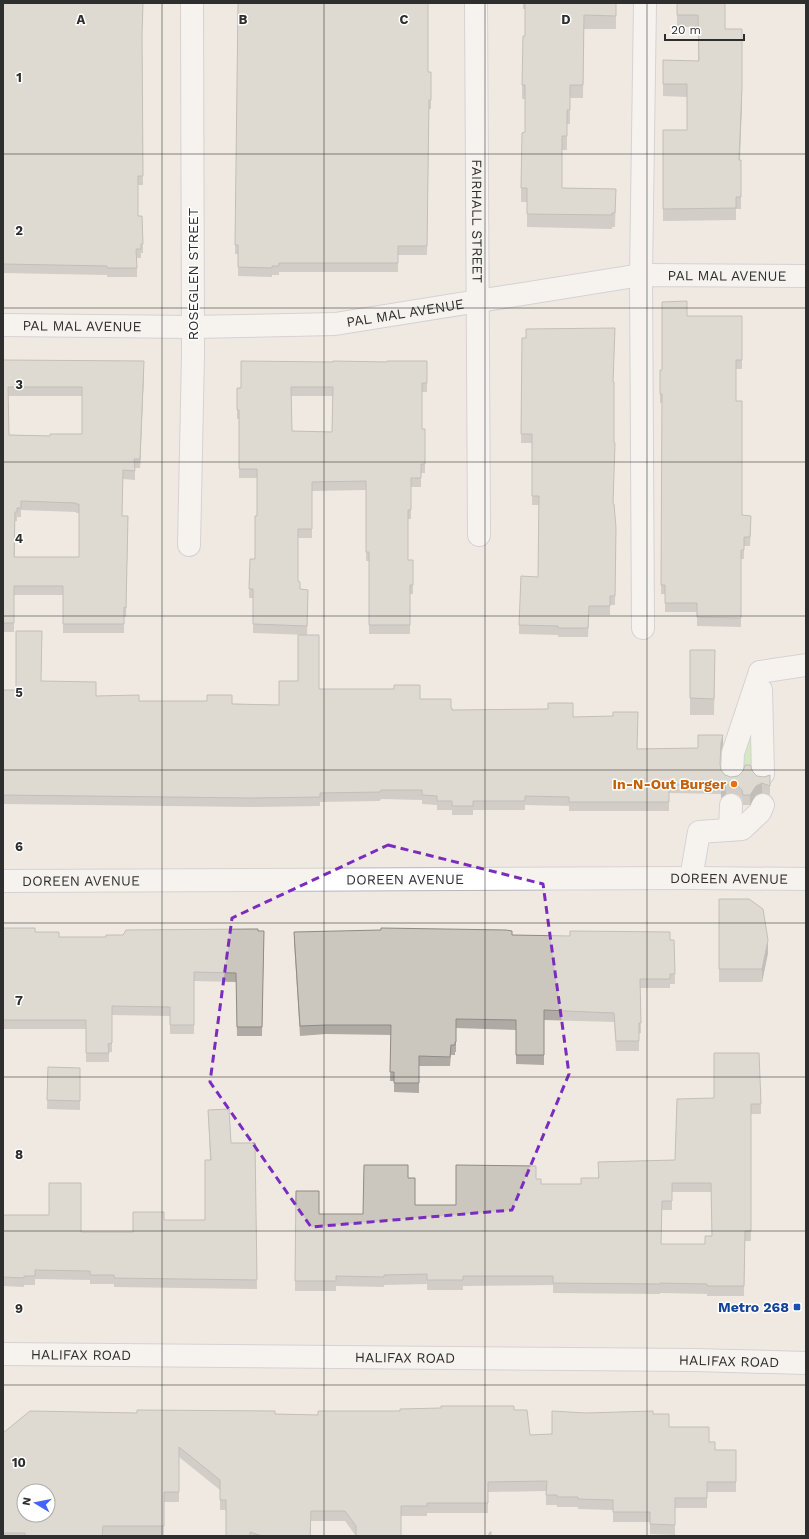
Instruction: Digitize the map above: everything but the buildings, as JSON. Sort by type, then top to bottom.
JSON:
[{"type":"street","name":"ROSEGLEN STREET","points":[[189,545],[192,327],[192,3]]},
{"type":"street","name":"FAIRHALL STREET","points":[[476,3],[479,535]]},
{"type":"street","points":[[642,628],[641,275],[645,3]]},
{"type":"street","name":"PAL MAL AVENUE","points":[[3,326],[192,327],[335,324],[641,275],[806,276]]},
{"type":"street","points":[[760,672],[806,664]]},
{"type":"street","points":[[760,672],[763,774]]},
{"type":"street","points":[[732,774],[733,753],[760,672]]},
{"type":"street","points":[[730,830],[731,805]]},
{"type":"street","points":[[691,878],[699,832],[742,829],[760,812],[763,805]]},
{"type":"street","name":"DOREEN AVENUE","points":[[3,881],[691,878],[770,880],[806,879]]},
{"type":"street","name":"HALIFAX ROAD","points":[[3,1354],[686,1360],[806,1363]]},
{"type":"highlighted area","points":[[388,845],[543,884],[569,1074],[512,1210],[311,1227],[210,1082],[232,918]]},
{"type":"green space","points":[[756,720],[757,773],[739,774],[740,752]]},
{"type":"place","name":"In-N-Out Burger","points":[[734,784]]},
{"type":"place","name":"Metro 268","points":[[797,1307]]}]
